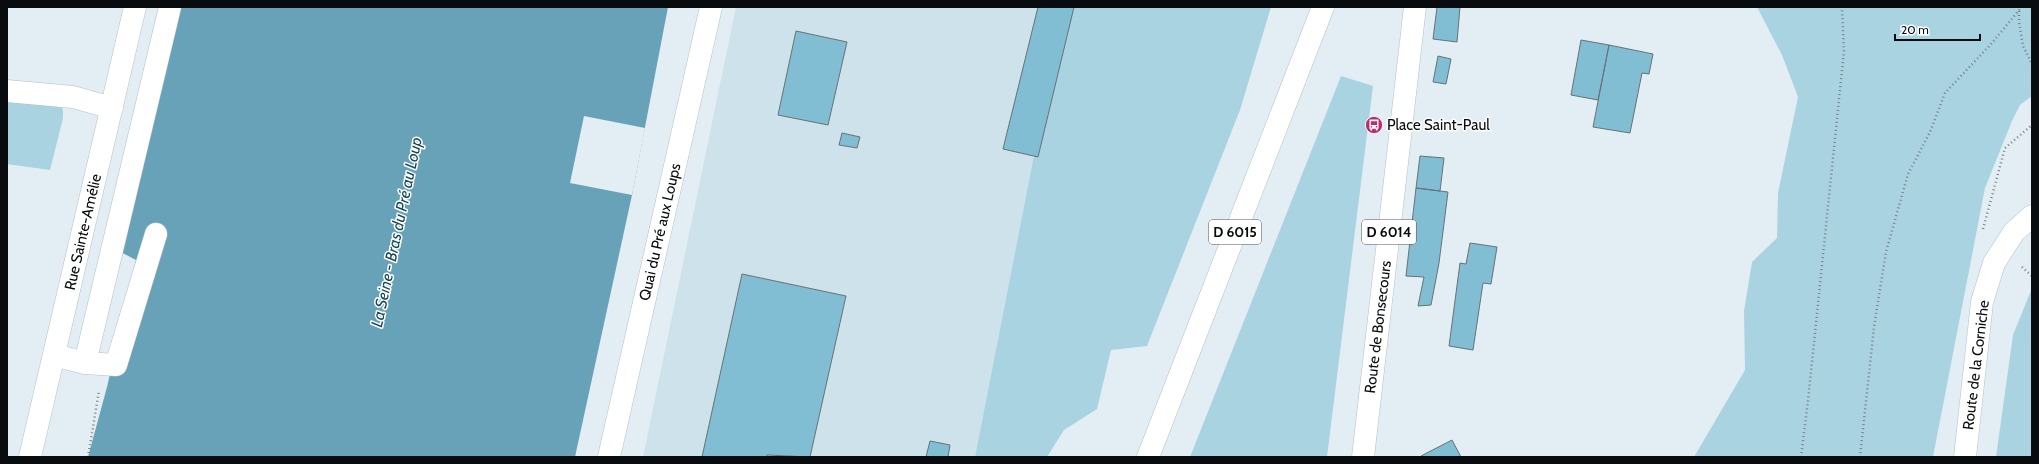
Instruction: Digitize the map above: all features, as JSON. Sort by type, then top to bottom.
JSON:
[{"type":"street","name":"Rue Sainte-Amélie","points":[[30,457],[135,7]]},
{"type":"street","points":[[85,363],[170,7]]},
{"type":"street","name":"Quai du Pré aux Loups","points":[[609,457],[711,7]]},
{"type":"street","name":"D 6015","points":[[1148,457],[1323,7]]},
{"type":"street","name":"Route de Bonsecours","points":[[1363,457],[1415,7]]},
{"type":"street","points":[[7,91],[73,97],[112,108]]},
{"type":"street","name":"Route de la Corniche","points":[[1965,457],[1982,302],[1994,263],[2014,232],[2032,216]]},
{"type":"street","points":[[54,355],[85,363],[116,365],[156,234]]},
{"type":"path","points":[[1801,457],[1844,51],[1842,7]]},
{"type":"path","points":[[2019,8],[2019,22],[2023,46],[2032,64]]},
{"type":"path","points":[[1860,457],[1874,328],[1886,252],[1908,174],[1930,132],[1945,93],[1992,43],[2019,8]]},
{"type":"path","points":[[1983,230],[2005,148],[2032,125]]},
{"type":"path","points":[[85,363],[100,387],[88,457]]},
{"type":"shaded area","points":[[736,7],[1063,7],[975,457],[643,457]]},
{"type":"shaded area","points":[[1063,7],[1271,7],[1240,110],[1147,346],[1111,350],[1097,409],[1064,430],[1047,457],[975,457]]},
{"type":"shaded area","points":[[1757,7],[2032,7],[2032,96],[2020,105],[1985,188],[1933,457],[1694,457],[1745,370],[1744,311],[1752,262],[1777,238],[1778,193],[1798,97],[1782,55]]},
{"type":"shaded area","points":[[1341,76],[1373,86],[1327,457],[1190,457]]},
{"type":"shaded area","points":[[7,97],[60,105],[63,110],[63,118],[50,170],[7,164]]},
{"type":"shaded area","points":[[2032,288],[2032,457],[1996,457],[2013,335]]},
{"type":"water","name":"La Seine - Bras du Pré au Loup","points":[[172,7],[668,7],[632,195],[575,457],[88,457],[107,387],[136,260],[113,248]]},
{"type":"pier","points":[[584,116],[645,128],[632,195],[570,183]]},
{"type":"building","points":[[1038,7],[1074,7],[1038,157],[1003,149]]},
{"type":"building","points":[[1437,7],[1460,7],[1457,42],[1433,39]]},
{"type":"building","points":[[796,31],[847,42],[828,125],[778,115]]},
{"type":"building","points":[[1581,40],[1609,45],[1598,100],[1571,95]]},
{"type":"building","points":[[1609,45],[1653,54],[1649,74],[1642,73],[1630,133],[1593,127]]},
{"type":"building","points":[[1438,56],[1451,59],[1446,84],[1433,82]]},
{"type":"building","points":[[842,133],[860,137],[857,148],[839,145]]},
{"type":"building","points":[[1420,156],[1444,158],[1440,191],[1416,188]]},
{"type":"building","points":[[1416,188],[1448,192],[1439,263],[1431,305],[1418,306],[1424,277],[1406,276]]},
{"type":"building","points":[[1470,243],[1497,247],[1491,284],[1483,283],[1473,350],[1449,346],[1460,263],[1466,264]]},
{"type":"building","points":[[742,274],[846,296],[810,457],[767,455],[767,457],[702,457]]},
{"type":"building","points":[[1452,440],[1461,457],[1421,456]]},
{"type":"building","points":[[930,441],[950,445],[948,457],[926,457]]},
{"type":"place","name":"Place Saint-Paul","points":[[1374,125]]}]
